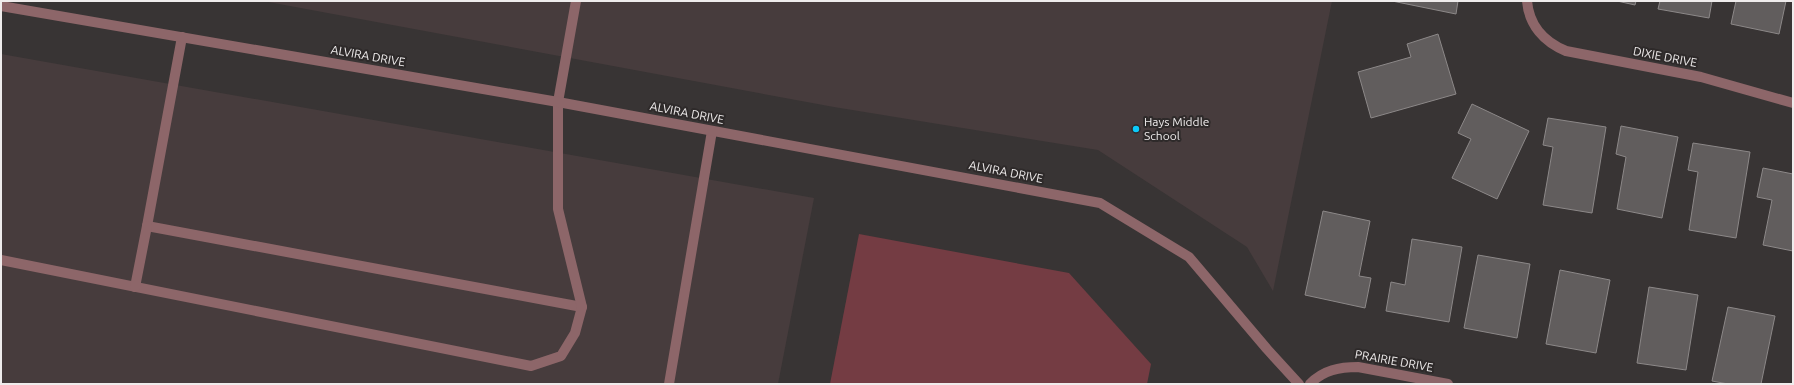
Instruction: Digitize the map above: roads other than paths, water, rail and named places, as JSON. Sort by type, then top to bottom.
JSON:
[{"type":"street","points":[[1,260],[531,366],[561,356],[575,333],[582,307],[558,210],[558,102],[576,1]]},
{"type":"street","name":"DIXIE DRIVE","points":[[1526,1],[1531,20],[1537,29],[1550,42],[1566,50],[1701,77],[1793,103]]},
{"type":"street","name":"ALVIRA DRIVE","points":[[1,6],[558,102],[1100,203],[1189,257],[1267,349],[1299,384]]},
{"type":"street","points":[[135,287],[148,226],[182,37]]},
{"type":"street","points":[[669,384],[712,131]]},
{"type":"street","points":[[148,226],[582,307]]},
{"type":"street","name":"PRAIRIE DRIVE","points":[[1312,382],[1323,373],[1336,368],[1358,367],[1448,384]]},
{"type":"place","name":"Hays Middle School","points":[[1136,129]]}]
